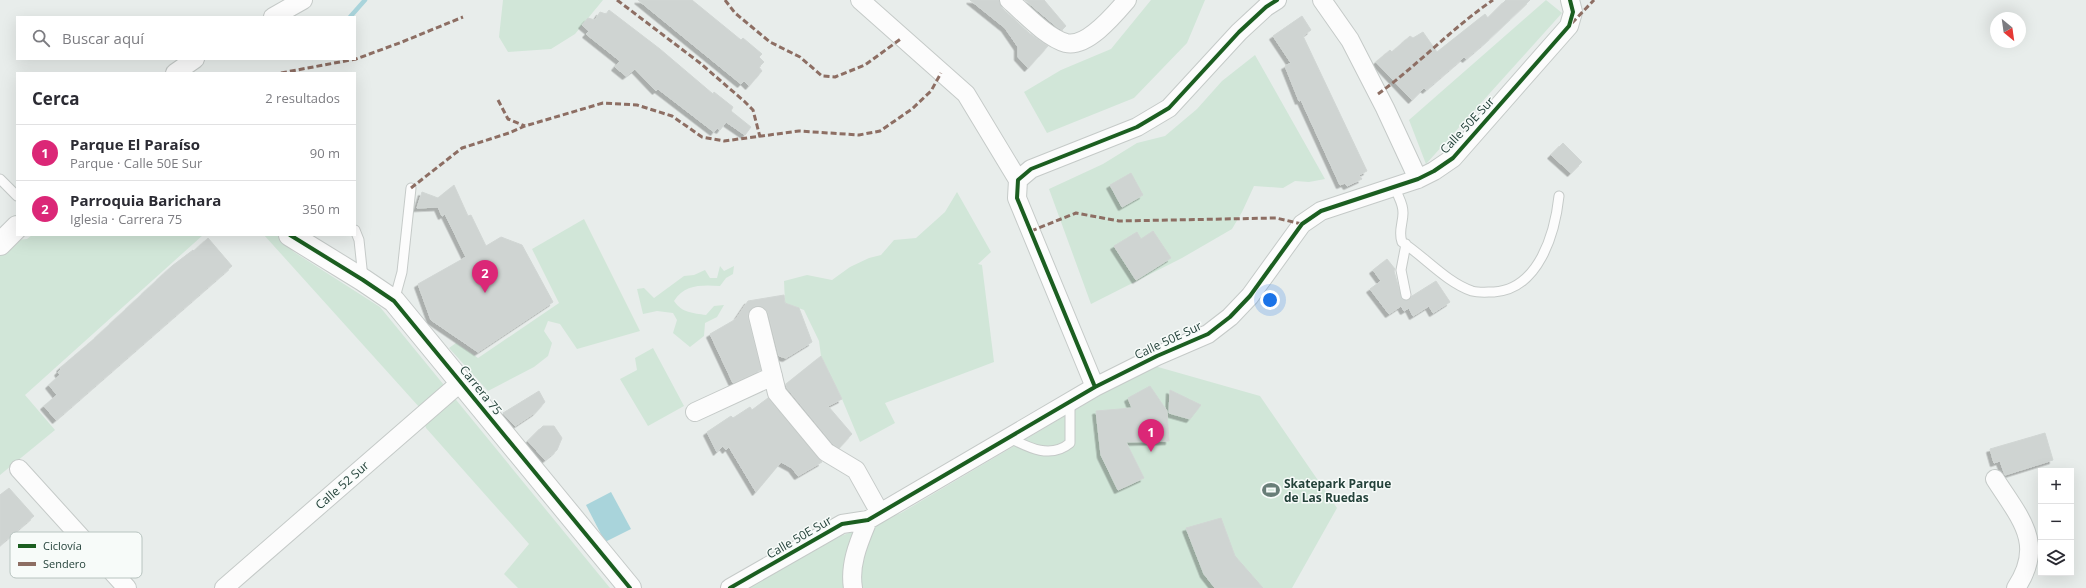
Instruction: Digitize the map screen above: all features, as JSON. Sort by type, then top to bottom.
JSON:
[{"type":"street","points":[[275,16],[303,0]]},
{"type":"street","points":[[860,0],[966,94],[1018,180],[1017,198],[1095,387]]},
{"type":"street","points":[[1009,0],[1052,36],[1067,43],[1083,40],[1104,27],[1127,0]]},
{"type":"street","points":[[1018,180],[1031,169],[1137,127],[1169,108],[1239,32],[1266,7],[1277,0]]},
{"type":"street","points":[[1322,0],[1353,46],[1385,108],[1418,179]]},
{"type":"street","name":"Calle 50E Sur","points":[[730,588],[842,524],[874,517],[1095,387],[1157,356],[1208,334],[1230,317],[1250,296],[1302,224],[1315,215],[1347,201],[1418,179],[1434,171],[1453,158],[1569,26],[1573,12],[1570,0]]},
{"type":"street","points":[[176,72],[194,60]]},
{"type":"street","points":[[0,244],[16,228]]},
{"type":"street","name":"Carrera 75","points":[[292,236],[364,280],[394,301],[630,588]]},
{"type":"street","points":[[758,316],[777,392],[826,452],[856,470],[874,517],[856,549],[851,576],[853,588]]},
{"type":"street","points":[[695,412],[773,376]]},
{"type":"street","name":"Calle 52 Sur","points":[[224,588],[461,382]]},
{"type":"street","points":[[20,468],[77,532]]},
{"type":"street","points":[[1995,479],[2024,523],[2031,547],[2023,578],[2016,588]]},
{"type":"street","points":[[118,578],[127,588]]},
{"type":"lane","points":[[0,179],[16,195]]},
{"type":"lane","points":[[1395,186],[1396,193],[1402,199],[1403,214],[1400,232],[1402,242],[1448,277],[1473,291],[1497,292],[1508,289],[1521,283],[1530,275],[1537,265],[1551,233],[1559,196]]},
{"type":"lane","points":[[394,301],[402,272],[411,188]]},
{"type":"lane","points":[[356,232],[359,240],[364,280]]},
{"type":"lane","points":[[1406,244],[1401,270],[1406,295]]},
{"type":"lane","points":[[1010,438],[1030,449],[1049,451],[1062,450],[1070,443],[1070,402]]},
{"type":"green space","points":[[503,0],[603,0],[575,34],[551,49],[508,52],[499,37]]},
{"type":"green space","points":[[1151,0],[1205,0],[1187,43],[1134,98],[1047,133],[1024,92],[1061,70],[1111,49]]},
{"type":"green space","points":[[1546,0],[1562,13],[1426,164],[1409,120]]},
{"type":"green space","points":[[1255,55],[1325,179],[1309,182],[1295,181],[1283,188],[1254,186],[1232,229],[1182,258],[1091,304],[1049,189],[1103,164],[1137,143],[1165,136],[1197,109],[1222,81]]},
{"type":"green space","points":[[957,192],[991,252],[978,264],[982,265],[994,362],[885,403],[895,423],[860,442],[842,399],[821,356],[819,341],[804,310],[785,303],[784,281],[807,275],[832,280],[850,267],[869,258],[881,255],[894,240],[916,238],[945,212]]},
{"type":"green space","points":[[584,219],[640,331],[577,349],[560,324],[548,321],[544,331],[552,343],[548,356],[534,367],[488,391],[449,348],[456,343],[478,358],[559,303],[532,249]]},
{"type":"green space","points":[[31,236],[202,236],[25,395],[55,430],[0,475],[0,242],[27,239]]},
{"type":"green space","points":[[265,236],[278,236],[294,252],[380,307],[610,588],[518,588],[504,574],[529,544],[426,428],[420,408]]},
{"type":"green space","points":[[720,266],[724,271],[734,266],[733,274],[726,278],[720,286],[694,287],[683,291],[674,301],[684,310],[706,315],[714,306],[724,305],[717,317],[705,323],[704,336],[690,347],[673,333],[677,320],[673,313],[657,311],[643,314],[637,289],[644,288],[654,298],[684,276],[694,275],[705,270],[710,278],[717,278]]},
{"type":"green space","points":[[653,348],[684,406],[648,426],[620,379],[637,370],[635,358]]},
{"type":"green space","points":[[1151,365],[1260,396],[1337,508],[1292,588],[746,588],[841,536],[901,513]]},
{"type":"water","points":[[611,492],[631,529],[605,542],[586,505]]},
{"type":"building","points":[[638,0],[692,0],[741,40],[743,38],[762,54],[759,57],[764,62],[759,67],[762,71],[749,86],[744,81],[741,84]]},
{"type":"building","points":[[970,0],[999,0],[1002,8],[1029,33],[1048,46],[1028,68],[1018,57],[1018,47],[1005,28]]},
{"type":"building","points":[[1025,0],[1044,0],[1066,26],[1062,30],[1057,27]]},
{"type":"building","points":[[1506,0],[1530,0],[1466,59],[1464,57],[1426,90],[1424,88],[1412,100],[1376,62],[1390,50],[1392,52],[1410,36],[1413,38],[1423,32],[1437,52],[1485,14],[1488,18]]},
{"type":"building","points":[[609,10],[660,49],[713,94],[714,92],[733,107],[731,111],[751,127],[745,135],[726,122],[720,130],[717,128],[714,132],[658,89],[656,91],[635,69],[626,76],[615,67],[620,61],[586,34],[589,31],[582,25],[588,18],[595,20],[600,12],[606,14]]},
{"type":"building","points":[[1302,16],[1311,30],[1303,36],[1367,171],[1359,175],[1362,179],[1347,186],[1345,183],[1340,185],[1301,100],[1299,101],[1285,66],[1291,63],[1273,36]]},
{"type":"building","points":[[1563,143],[1582,162],[1571,173],[1551,155]]},
{"type":"building","points":[[1131,173],[1143,195],[1122,207],[1110,185]]},
{"type":"building","points":[[454,185],[468,216],[471,215],[486,246],[501,237],[522,245],[553,302],[478,352],[431,320],[418,284],[466,257],[445,214],[442,216],[438,207],[417,208],[422,192],[438,198]]},
{"type":"building","points":[[1153,231],[1171,258],[1136,280],[1114,246],[1137,232],[1141,239]]},
{"type":"building","points":[[208,238],[232,266],[56,420],[44,406],[57,395],[49,385],[60,375],[58,372],[61,369],[60,368],[94,339],[172,266],[193,250],[194,251]]},
{"type":"building","points":[[1387,259],[1395,269],[1394,271],[1402,299],[1410,300],[1412,296],[1436,281],[1450,302],[1433,313],[1429,306],[1413,316],[1409,308],[1404,311],[1401,306],[1389,314],[1370,289],[1381,281],[1373,270]]},
{"type":"building","points":[[784,295],[785,303],[799,308],[812,342],[786,358],[779,356],[768,313],[761,306],[755,306],[748,313],[748,318],[761,370],[733,383],[710,334],[736,319],[748,301]]},
{"type":"building","points":[[821,356],[842,399],[828,406],[852,434],[839,448],[833,444],[787,388],[786,384]]},
{"type":"building","points":[[1150,386],[1167,411],[1169,441],[1126,442],[1144,478],[1118,490],[1101,455],[1096,411],[1132,408],[1128,398]]},
{"type":"building","points":[[1170,390],[1201,405],[1190,419],[1169,413]]},
{"type":"building","points":[[539,391],[545,402],[536,412],[515,426],[503,413]]},
{"type":"building","points":[[768,398],[822,462],[798,476],[792,468],[781,462],[756,492],[729,447],[726,450],[723,446],[717,452],[707,432],[731,416],[733,418],[750,407],[752,410]]},
{"type":"building","points":[[543,426],[554,426],[562,438],[557,450],[545,460],[528,441]]},
{"type":"building","points":[[2045,433],[2053,460],[2005,475],[2000,461],[1994,463],[1990,449]]},
{"type":"building","points":[[9,488],[34,516],[15,532],[10,532],[10,536],[0,545],[0,495]]},
{"type":"building","points":[[1221,518],[1235,556],[1263,588],[1215,588],[1204,574],[1186,528]]},
{"type":"waterway","points":[[351,16],[365,0]]},
{"type":"marked path","points":[[617,0],[700,63],[744,101],[753,110],[760,137]]},
{"type":"marked path","points":[[725,0],[735,13],[770,42],[800,57],[822,76],[835,77],[865,65],[902,38]]},
{"type":"marked path","points":[[1378,94],[1393,83],[1463,22],[1493,0]]},
{"type":"marked path","points":[[1572,23],[1594,0]]},
{"type":"marked path","points":[[356,59],[463,17]]},
{"type":"marked path","points":[[286,72],[351,60]]},
{"type":"marked path","points":[[411,188],[462,148],[509,133],[525,126],[603,103],[637,105],[672,116],[702,137],[724,141],[799,131],[859,135],[880,131],[912,109],[931,91],[941,73]]},
{"type":"marked path","points":[[498,100],[508,119],[525,126]]},
{"type":"marked path","points":[[1031,231],[1076,213],[1119,221],[1276,218],[1302,224]]},
{"type":"cycle path","points":[[1095,387],[1017,198],[1018,180],[1031,169],[1137,127],[1169,108],[1239,32],[1266,7],[1277,0]]},
{"type":"cycle path","points":[[730,588],[842,524],[868,520],[1095,387],[1157,356],[1208,334],[1230,317],[1250,296],[1302,224],[1321,211],[1418,179],[1434,171],[1453,158],[1569,26],[1573,12],[1570,0]]},
{"type":"cycle path","points":[[292,236],[394,301],[630,588]]},
{"type":"place","name":"Parroquia Barichara","points":[[485,293]]},
{"type":"place","name":"Parque El Paraíso","points":[[1151,452]]},
{"type":"place","name":"Skatepark Parque de Las Ruedas","points":[[1271,490]]}]
